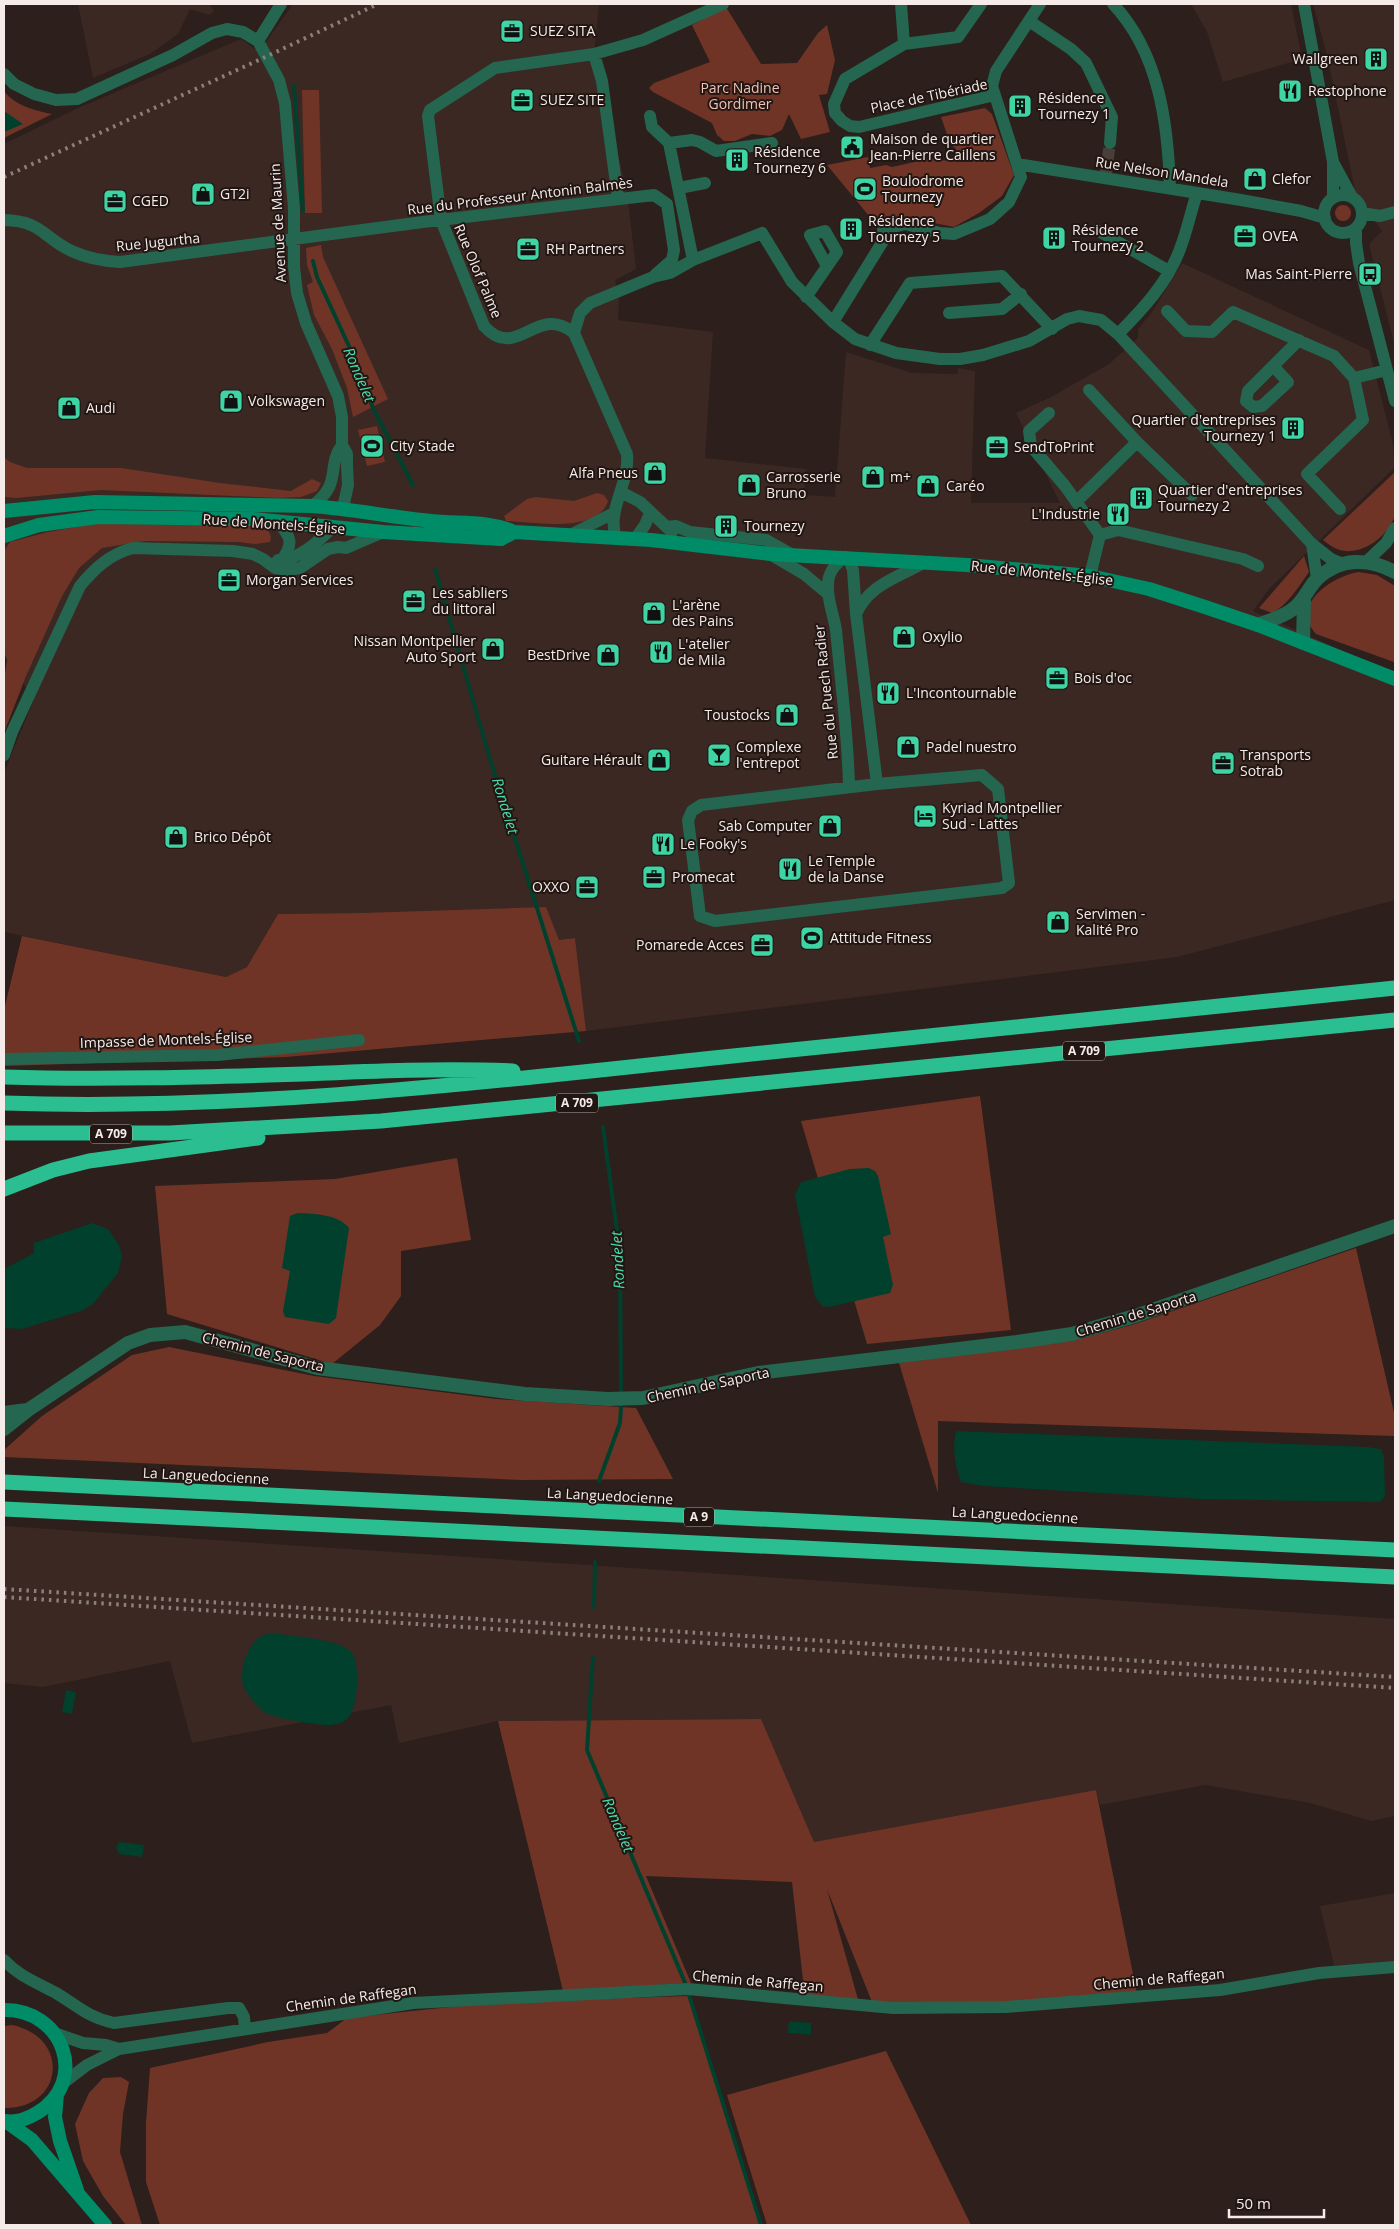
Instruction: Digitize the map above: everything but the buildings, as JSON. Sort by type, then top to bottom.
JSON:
[{"type":"highway","name":"A 709","points":[[4,1104],[135,1104],[276,1099],[566,1074],[1395,988]]},
{"type":"highway","name":"A 709","points":[[4,1133],[170,1133],[380,1121],[1395,1020]]},
{"type":"highway","points":[[4,1076],[60,1078],[224,1076],[458,1069],[566,1074]]},
{"type":"highway","points":[[4,1189],[53,1170],[89,1161],[380,1121]]},
{"type":"highway","name":"La Languedocienne","points":[[4,1482],[1395,1550]]},
{"type":"highway","name":"A 9","points":[[4,1509],[1395,1577]]},
{"type":"main road","name":"Rue de Montels-Église","points":[[4,511],[95,502],[312,506],[343,508],[431,521],[502,526],[514,532],[635,539],[770,554],[845,557],[921,564],[967,565],[1090,576],[1149,589],[1258,625],[1395,679]]},
{"type":"main road","points":[[278,522],[292,518],[313,518],[343,508]]},
{"type":"main road","points":[[333,527],[348,516],[411,524],[431,521]]},
{"type":"main road","name":"Rue de Montels-Église","points":[[4,536],[39,525],[98,517],[253,519],[383,532],[501,539],[514,532]]},
{"type":"main road","points":[[4,1999],[9,2010],[37,2017],[54,2032],[64,2052],[65,2072],[59,2089],[56,2117],[60,2140],[78,2194]]},
{"type":"main road","points":[[5,2122],[30,2117],[46,2108],[59,2089]]},
{"type":"main road","points":[[5,2122],[32,2140],[105,2225]]},
{"type":"street","points":[[4,74],[14,84],[34,94],[56,100],[77,99],[164,59],[212,32],[228,29],[243,32],[258,41],[281,4]]},
{"type":"street","points":[[440,220],[428,116],[430,110],[495,68],[594,54],[643,40],[723,4]]},
{"type":"street","points":[[901,4],[904,44],[958,36],[981,4]]},
{"type":"street","points":[[995,95],[992,86],[996,71],[1040,4]]},
{"type":"street","points":[[1113,4],[1140,43],[1159,91],[1169,145],[1170,188]]},
{"type":"street","points":[[1304,4],[1333,162],[1328,208],[1331,228],[1342,233],[1359,263]]},
{"type":"street","points":[[1029,21],[1071,49],[1086,63],[1112,117],[1110,143]]},
{"type":"street","name":"Avenue de Maurin","points":[[258,41],[279,80],[285,103],[294,208],[297,293],[306,323],[338,396],[342,417],[342,445],[347,454],[348,485],[343,508]]},
{"type":"street","name":"Place de Tibériade","points":[[833,322],[884,241],[883,230],[905,224],[940,234],[954,234],[990,219],[1009,202],[1021,177],[995,95],[858,127],[850,126],[842,121],[835,113],[834,104],[845,79],[904,44]]},
{"type":"street","points":[[594,54],[602,81],[618,198]]},
{"type":"street","points":[[650,116],[652,127],[670,144],[693,260]]},
{"type":"street","points":[[670,144],[692,140],[700,142],[716,151],[772,143]]},
{"type":"street","points":[[1333,162],[1352,197],[1361,206],[1362,219],[1356,228],[1359,263],[1395,401]]},
{"type":"street","name":"Rue Nelson Mandela","points":[[1017,164],[1301,211],[1328,208]]},
{"type":"street","points":[[679,188],[705,184]]},
{"type":"street","points":[[1118,334],[1147,305],[1180,250],[1197,193]]},
{"type":"street","points":[[1328,208],[1342,195],[1352,197]]},
{"type":"street","name":"Rue du Professeur Antonin Balmès","points":[[294,239],[618,198],[654,196],[667,204],[674,250],[672,260],[653,277]]},
{"type":"street","points":[[1362,213],[1380,216],[1395,212]]},
{"type":"street","name":"Rue Jugurtha","points":[[4,220],[22,221],[32,224],[72,252],[104,261],[140,261],[294,239]]},
{"type":"street","name":"Rue Olof Palme","points":[[440,220],[484,326],[491,334],[500,338],[510,339],[552,322],[566,326],[574,333]]},
{"type":"street","points":[[1342,233],[1356,228]]},
{"type":"street","points":[[1097,230],[1168,271]]},
{"type":"street","points":[[616,538],[614,513],[628,463],[627,454],[574,333],[580,313],[590,303],[653,277],[670,273],[693,260],[762,233],[792,282],[806,297],[855,339],[870,345],[918,357],[960,359],[1003,350],[1029,341],[1067,319],[1079,316],[1101,320],[1118,334],[1312,544],[1331,559],[1341,563],[1366,562],[1395,572]]},
{"type":"street","points":[[806,297],[826,266]]},
{"type":"street","points":[[870,345],[910,283],[1002,276],[1052,329]]},
{"type":"street","points":[[949,313],[1002,309],[1021,294]]},
{"type":"street","points":[[1167,311],[1186,331],[1212,332],[1233,312],[1334,356],[1354,378],[1363,420],[1307,474],[1340,509]]},
{"type":"street","points":[[1273,366],[1299,340]]},
{"type":"street","points":[[1354,378],[1387,370]]},
{"type":"street","points":[[1089,390],[1137,442],[1192,495]]},
{"type":"street","points":[[1049,413],[1029,431],[1031,446],[1100,535],[1090,576]]},
{"type":"street","points":[[1076,502],[1137,442]]},
{"type":"street","name":"Avenue de Maurin","points":[[312,506],[328,492],[337,452],[342,445]]},
{"type":"street","points":[[621,492],[640,502],[650,513],[687,544]]},
{"type":"street","points":[[568,536],[614,513]]},
{"type":"street","points":[[635,539],[645,525],[650,513]]},
{"type":"street","points":[[278,522],[289,536],[288,552],[282,560]]},
{"type":"street","name":"Rue de Montels-Église","points":[[667,527],[676,526],[690,532],[766,540],[791,554]]},
{"type":"street","points":[[263,559],[282,560],[296,557],[306,552],[333,527]]},
{"type":"street","points":[[1366,562],[1386,543],[1395,528]]},
{"type":"street","points":[[1100,535],[1118,530],[1243,559],[1258,566]]},
{"type":"street","points":[[4,755],[12,732],[69,606],[80,586],[106,560],[119,552],[133,548],[233,551],[253,554],[275,568],[300,568],[328,549],[346,548],[383,532]]},
{"type":"street","points":[[1312,544],[1317,579]]},
{"type":"street","points":[[770,554],[804,574],[828,594]]},
{"type":"street","points":[[845,557],[850,562],[853,570],[856,614],[876,784]]},
{"type":"street","name":"Rue du Puech Radier","points":[[845,557],[836,563],[830,572],[828,594],[835,624],[848,747],[849,787]]},
{"type":"street","points":[[1258,625],[1284,615],[1304,599],[1317,579],[1341,563]]},
{"type":"street","points":[[856,614],[862,601],[878,586],[921,564]]},
{"type":"street","points":[[1303,643],[1304,599]]},
{"type":"street","points":[[1381,673],[1395,670]]},
{"type":"street","points":[[982,775],[998,789],[1009,883],[1002,888],[715,921],[700,916],[688,820],[692,810],[707,803],[849,787],[982,775]]},
{"type":"street","name":"Impasse de Montels-Église","points":[[4,1059],[218,1055],[359,1040]]},
{"type":"street","name":"Chemin de Saporta","points":[[4,1429],[28,1410],[128,1343],[150,1335],[185,1332],[317,1368],[525,1394],[608,1399],[643,1398],[758,1373],[1072,1334],[1135,1316],[1395,1226]]},
{"type":"street","points":[[4,1413],[28,1410]]},
{"type":"street","points":[[4,1960],[16,1973],[56,1994],[76,2009],[98,2020],[114,2023],[238,2008],[244,2017],[245,2029]]},
{"type":"street","name":"Chemin de Raffegan","points":[[59,2089],[87,2065],[119,2049],[413,2002],[688,1989],[893,2008],[1006,2007],[1220,1990],[1319,1973],[1395,1966]]},
{"type":"street","name":"Chemin de Raffegan","points":[[54,2032],[83,2043],[106,2045],[119,2049]]},
{"type":"shaded area","points":[[78,4],[210,4],[214,11],[209,15],[190,9],[178,34],[150,54],[93,78]]},
{"type":"shaded area","points":[[293,4],[599,4],[594,54],[627,192],[636,269],[615,280],[619,300],[618,320],[713,332],[705,458],[806,469],[804,495],[835,497],[846,352],[912,373],[958,374],[958,368],[975,371],[971,503],[1060,503],[1016,413],[1051,397],[1109,364],[1138,338],[1138,329],[1152,312],[1182,263],[1369,350],[1393,444],[1395,467],[1269,589],[1253,611],[1395,674],[1395,900],[1177,957],[586,1031],[575,938],[559,940],[363,913],[278,914],[247,967],[226,977],[4,932],[4,773],[34,699],[7,660],[4,652],[4,144],[78,108],[241,39],[255,49],[266,42]]},
{"type":"shaded area","points":[[1191,4],[1291,4],[1302,59],[1223,82],[1207,32]]},
{"type":"shaded area","points":[[1313,4],[1395,4],[1395,347],[1370,248],[1370,243],[1382,231],[1356,195],[1327,55]]},
{"type":"shaded area","points":[[4,111],[23,124],[4,132]]},
{"type":"shaded area","points":[[869,1168],[875,1171],[878,1176],[891,1234],[883,1237],[893,1285],[890,1293],[829,1307],[822,1306],[815,1297],[795,1195],[801,1182],[850,1169]]},
{"type":"shaded area","points":[[298,1213],[333,1217],[349,1228],[336,1318],[329,1324],[285,1317],[283,1311],[290,1271],[282,1268],[290,1216]]},
{"type":"shaded area","points":[[92,1223],[108,1229],[119,1245],[122,1257],[118,1273],[93,1304],[81,1311],[22,1329],[4,1328],[4,1269],[34,1253],[34,1243]]},
{"type":"shaded area","points":[[956,1431],[1368,1447],[1381,1449],[1384,1457],[1385,1496],[1380,1502],[1200,1499],[983,1486],[961,1482],[955,1456],[954,1443]]},
{"type":"shaded area","points":[[4,1526],[1395,1619],[1395,1816],[1371,1821],[1310,1803],[1205,1785],[1100,1805],[1096,1790],[814,1842],[761,1719],[498,1721],[399,1743],[391,1705],[192,1743],[170,1661],[43,1687],[4,1683]]},
{"type":"shaded area","points":[[266,1634],[279,1634],[334,1643],[349,1650],[353,1655],[357,1673],[356,1694],[351,1712],[344,1722],[327,1725],[285,1719],[264,1712],[252,1700],[244,1688],[242,1679],[246,1657],[258,1639]]},
{"type":"shaded area","points":[[66,1690],[76,1692],[72,1714],[62,1712]]},
{"type":"shaded area","points":[[120,1842],[144,1845],[142,1857],[119,1854],[116,1847]]},
{"type":"shaded area","points":[[1395,1893],[1395,1962],[1334,1965],[1320,1906]]},
{"type":"shaded area","points":[[789,2021],[811,2023],[811,2035],[788,2033]]},
{"type":"green space","name":"Parc Nadine Gordimer","points":[[726,7],[761,64],[797,63],[818,33],[827,25],[835,60],[827,94],[819,95],[830,132],[801,139],[789,114],[782,130],[770,136],[752,134],[735,141],[724,141],[717,135],[712,123],[653,92],[649,88],[654,83],[710,62],[692,25]]},
{"type":"green space","points":[[302,90],[319,90],[322,213],[305,213]]},
{"type":"green space","points":[[4,91],[19,104],[52,114],[4,138]]},
{"type":"green space","points":[[985,108],[992,114],[1014,175],[1002,196],[979,213],[954,227],[909,218],[884,224],[874,222],[827,165],[868,157],[870,168],[886,165],[892,167],[937,157],[941,160],[949,161],[955,156],[956,149],[950,143],[941,117]]},
{"type":"green space","points":[[1343,205],[1349,207],[1351,213],[1349,219],[1343,221],[1337,219],[1335,213],[1337,207]]},
{"type":"green space","points":[[321,245],[323,257],[388,399],[353,417],[347,388],[332,349],[314,315],[307,285],[313,282],[307,265],[306,248]]},
{"type":"green space","name":"City Stade","points":[[377,426],[385,462],[367,466],[358,430]]},
{"type":"green space","points":[[4,457],[10,462],[27,468],[121,468],[220,483],[291,491],[312,479],[321,483],[317,491],[301,497],[279,498],[101,490],[16,498],[4,497]]},
{"type":"green space","points":[[1395,472],[1396,511],[1392,523],[1380,538],[1372,544],[1354,551],[1335,548],[1323,540]]},
{"type":"green space","points":[[597,493],[604,495],[608,501],[602,511],[592,518],[578,522],[548,524],[506,521],[504,516],[527,499],[536,497],[574,501]]},
{"type":"green space","points":[[93,524],[255,525],[267,527],[271,537],[270,542],[255,544],[238,542],[145,541],[102,548],[79,568],[62,596],[26,676],[4,733],[4,680],[7,660],[4,652],[4,551],[10,542],[48,532]]},
{"type":"green space","points":[[1304,556],[1309,572],[1288,600],[1272,613],[1259,608]]},
{"type":"green space","points":[[1359,572],[1377,575],[1395,586],[1394,662],[1316,634],[1309,623],[1308,613],[1311,603],[1317,594],[1337,579]]},
{"type":"green space","points":[[546,907],[559,940],[575,938],[586,1031],[286,1057],[4,1066],[4,1010],[22,936],[226,977],[247,967],[278,914]]},
{"type":"green space","points":[[980,1096],[1011,1330],[867,1344],[801,1121]]},
{"type":"green space","points":[[457,1158],[471,1240],[401,1251],[401,1296],[380,1325],[332,1364],[167,1314],[155,1186],[335,1179]]},
{"type":"green space","points":[[1356,1248],[1395,1417],[1395,1436],[938,1421],[938,1493],[899,1363],[1072,1341],[1135,1324]]},
{"type":"green space","points":[[169,1347],[314,1376],[496,1399],[636,1408],[673,1479],[522,1480],[4,1457],[4,1450],[42,1416],[132,1355]]},
{"type":"green space","points":[[761,1719],[814,1842],[1096,1790],[1137,1994],[1023,2005],[872,2002],[827,1889],[859,2003],[805,1998],[792,1882],[646,1876],[691,1983],[563,1991],[498,1721]]},
{"type":"green space","points":[[688,1996],[760,2225],[160,2225],[146,2182],[146,2123],[150,2068],[268,2042],[327,2033],[347,2018],[459,2006],[559,2000]]},
{"type":"green space","points":[[12,2025],[31,2032],[44,2043],[51,2057],[53,2071],[48,2085],[39,2097],[24,2105],[4,2108],[4,2026]]},
{"type":"green space","points":[[886,2051],[971,2225],[767,2225],[727,2095]]},
{"type":"green space","points":[[121,2077],[129,2082],[123,2114],[120,2152],[142,2225],[126,2225],[103,2196],[83,2161],[75,2124],[89,2093],[103,2078]]},
{"type":"waterway","name":"Rondelet","points":[[294,86],[303,211]]},
{"type":"waterway","name":"Rondelet","points":[[313,261],[317,277],[354,357],[373,408],[413,485]]},
{"type":"waterway","name":"Rondelet","points":[[435,569],[490,759],[579,1041]]},
{"type":"waterway","name":"Rondelet","points":[[603,1127],[620,1253],[621,1394]]},
{"type":"waterway","points":[[599,1481],[620,1423],[621,1407]]},
{"type":"waterway","points":[[594,1607],[595,1562]]},
{"type":"waterway","name":"Rondelet","points":[[593,1658],[587,1750],[686,1985]]},
{"type":"waterway","name":"Rondelet","points":[[689,1995],[761,2225]]},
{"type":"tunnel","points":[[1105,178],[1110,143]]},
{"type":"railway","points":[[4,177],[378,4]]},
{"type":"railway","points":[[4,1589],[1395,1677]]},
{"type":"railway","points":[[4,1597],[1395,1688]]},
{"type":"place","name":"SUEZ SITA","points":[[512,31]]},
{"type":"place","name":"Wallgreen","points":[[1376,59]]},
{"type":"place","name":"Restophone","points":[[1290,91]]},
{"type":"place","name":"SUEZ SITE","points":[[522,100]]},
{"type":"place","name":"Résidence Tournezy 1","points":[[1020,106]]},
{"type":"place","name":"Maison de quartier Jean-Pierre Caillens","points":[[852,147]]},
{"type":"place","name":"Résidence Tournezy 6","points":[[737,160]]},
{"type":"place","name":"Clefor","points":[[1255,179]]},
{"type":"place","name":"Boulodrome Tournezy","points":[[865,189]]},
{"type":"place","name":"GT2i","points":[[203,194]]},
{"type":"place","name":"CGED","points":[[115,201]]},
{"type":"place","name":"Résidence Tournezy 5","points":[[851,229]]},
{"type":"place","name":"OVEA","points":[[1245,236]]},
{"type":"place","name":"Résidence Tournezy 2","points":[[1054,238]]},
{"type":"place","name":"RH Partners","points":[[528,249]]},
{"type":"place","name":"Mas Saint-Pierre","points":[[1370,274]]},
{"type":"place","name":"Volkswagen","points":[[231,401]]},
{"type":"place","name":"Audi","points":[[69,408]]},
{"type":"place","name":"Quartier d'entreprises Tournezy 1","points":[[1293,428]]},
{"type":"place","name":"City Stade","points":[[372,446]]},
{"type":"place","name":"SendToPrint","points":[[997,447]]},
{"type":"place","name":"Alfa Pneus","points":[[655,473]]},
{"type":"place","name":"m+","points":[[873,477]]},
{"type":"place","name":"Carrosserie Bruno","points":[[749,485]]},
{"type":"place","name":"Caréo","points":[[928,486]]},
{"type":"place","name":"Quartier d'entreprises Tournezy 2","points":[[1141,498]]},
{"type":"place","name":"L'Industrie","points":[[1118,514]]},
{"type":"place","name":"Tournezy","points":[[726,526]]},
{"type":"place","name":"Morgan Services","points":[[229,580]]},
{"type":"place","name":"Les sabliers du littoral","points":[[414,601]]},
{"type":"place","name":"L'arène des Pains","points":[[654,613]]},
{"type":"place","name":"Oxylio","points":[[904,637]]},
{"type":"place","name":"Nissan Montpellier Auto Sport","points":[[493,649]]},
{"type":"place","name":"L'atelier de Mila","points":[[661,652]]},
{"type":"place","name":"BestDrive","points":[[608,655]]},
{"type":"place","name":"Bois d'oc","points":[[1057,678]]},
{"type":"place","name":"L'Incontournable","points":[[888,693]]},
{"type":"place","name":"Toustocks","points":[[787,715]]},
{"type":"place","name":"Padel nuestro","points":[[908,747]]},
{"type":"place","name":"Complexe l'entrepot","points":[[719,755]]},
{"type":"place","name":"Guitare Hérault","points":[[659,760]]},
{"type":"place","name":"Transports Sotrab","points":[[1223,763]]},
{"type":"place","name":"Kyriad Montpellier Sud - Lattes","points":[[925,816]]},
{"type":"place","name":"Sab Computer","points":[[830,826]]},
{"type":"place","name":"Brico Dépôt","points":[[176,837]]},
{"type":"place","name":"Le Fooky's","points":[[663,844]]},
{"type":"place","name":"Le Temple de la Danse","points":[[790,869]]},
{"type":"place","name":"Promecat","points":[[654,877]]},
{"type":"place","name":"OXXO","points":[[587,887]]},
{"type":"place","name":"Servimen - Kalité Pro","points":[[1058,922]]},
{"type":"place","name":"Attitude Fitness","points":[[812,938]]},
{"type":"place","name":"Pomarede Acces","points":[[762,945]]}]
